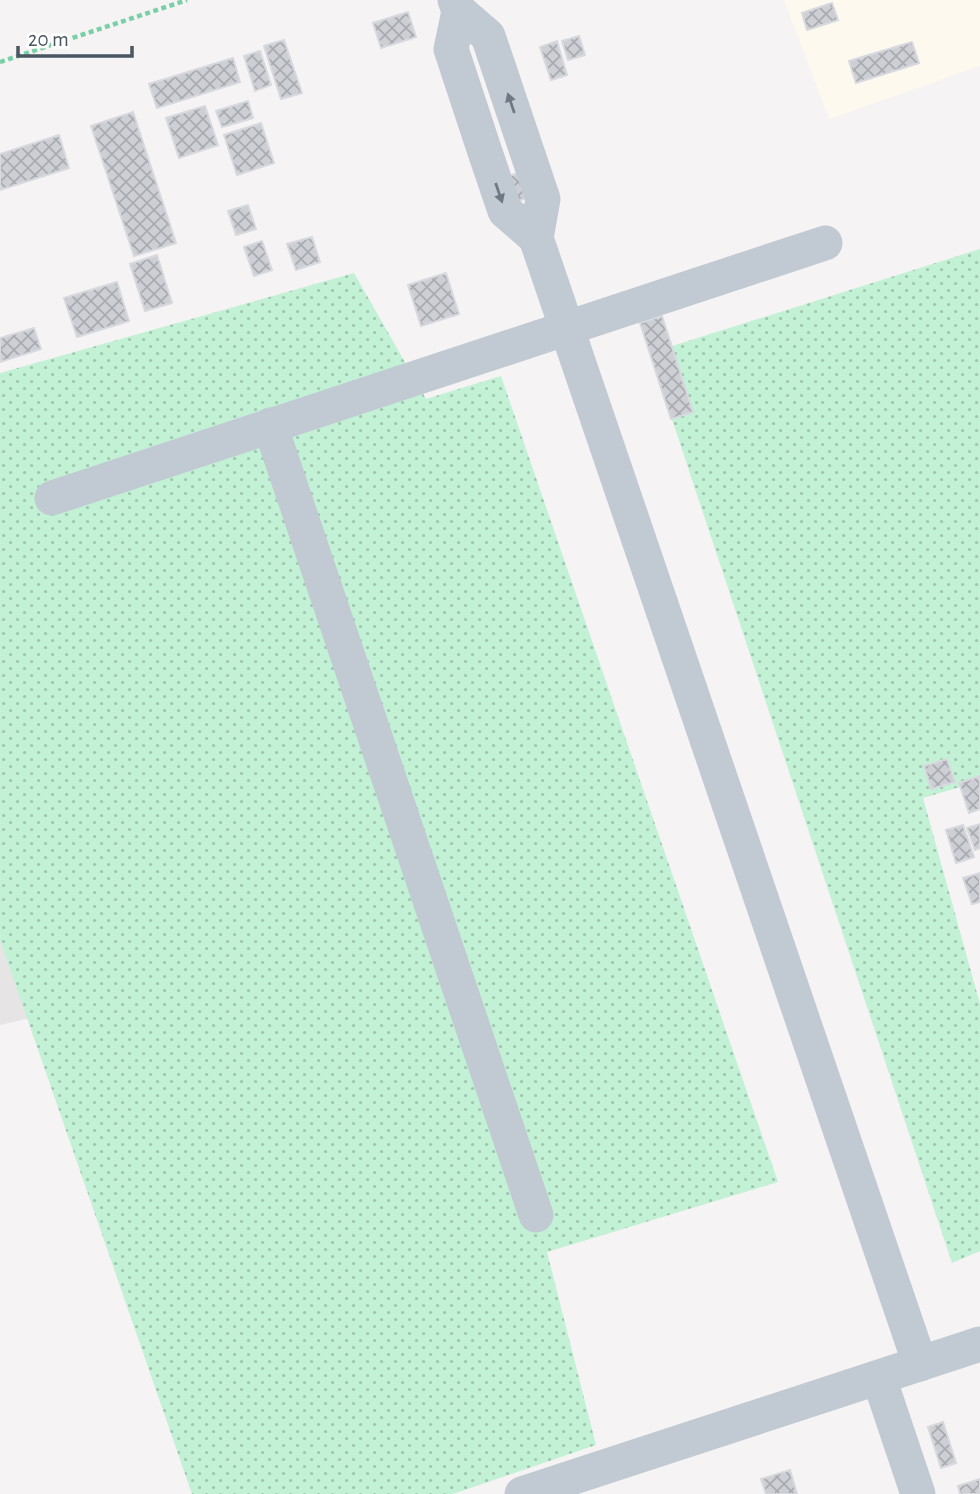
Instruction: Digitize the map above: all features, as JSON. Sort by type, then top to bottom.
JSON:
[{"type":"street","points":[[457,6],[488,36],[543,199],[536,238],[920,1364]]},
{"type":"street","points":[[457,6],[451,49],[505,211],[536,238]]},
{"type":"street","points":[[485,152],[523,139]]},
{"type":"street","points":[[52,498],[825,243]]},
{"type":"street","points":[[270,425],[536,1215]]},
{"type":"street","points":[[522,1494],[980,1344]]},
{"type":"street","points":[[879,1378],[918,1494]]},
{"type":"path","points":[[0,62],[187,0]]},
{"type":"shaded area","points":[[784,0],[980,0],[980,66],[829,119]]},
{"type":"shaded area","points":[[0,912],[39,1016],[0,1025]]},
{"type":"green space","points":[[980,249],[980,781],[923,798],[980,1004],[980,1251],[952,1263],[650,353]]},
{"type":"green space","points":[[354,273],[426,399],[501,376],[778,1182],[547,1252],[596,1445],[453,1494],[192,1494],[0,940],[0,373]]},
{"type":"building","points":[[832,3],[838,20],[807,30],[802,13]]},
{"type":"building","points":[[408,12],[416,37],[381,48],[373,23]]},
{"type":"building","points":[[579,36],[585,55],[568,60],[562,41]]},
{"type":"building","points":[[284,40],[302,93],[281,99],[264,46]]},
{"type":"building","points":[[557,41],[567,75],[551,80],[540,47]]},
{"type":"building","points":[[912,42],[919,63],[856,83],[849,61]]},
{"type":"building","points":[[260,51],[271,85],[255,91],[244,56]]},
{"type":"building","points":[[233,58],[240,82],[157,108],[149,84]]},
{"type":"building","points":[[248,101],[253,118],[222,127],[216,111]]},
{"type":"building","points":[[205,106],[218,145],[179,158],[166,118]]},
{"type":"building","points":[[133,112],[176,243],[134,256],[91,126]]},
{"type":"building","points":[[261,123],[274,163],[237,175],[224,135]]},
{"type":"building","points":[[59,135],[69,168],[0,190],[0,154]]},
{"type":"building","points":[[522,172],[530,197],[514,202],[505,177]]},
{"type":"building","points":[[248,205],[256,229],[236,235],[228,211]]},
{"type":"building","points":[[312,237],[320,262],[296,270],[287,244]]},
{"type":"building","points":[[262,241],[272,270],[254,276],[244,247]]},
{"type":"building","points":[[157,255],[172,303],[145,311],[130,264]]},
{"type":"building","points":[[446,273],[459,314],[421,326],[408,285]]},
{"type":"building","points":[[117,282],[129,321],[77,337],[64,298]]},
{"type":"building","points":[[662,316],[693,412],[671,419],[640,323]]},
{"type":"building","points":[[34,328],[41,349],[0,362],[0,338]]},
{"type":"building","points":[[947,759],[955,782],[931,789],[924,766]]},
{"type":"building","points":[[980,776],[980,809],[969,813],[959,783]]},
{"type":"building","points":[[980,824],[980,848],[975,850],[967,828]]},
{"type":"building","points":[[963,825],[974,857],[956,863],[946,830]]},
{"type":"building","points":[[980,873],[980,902],[972,904],[963,878]]},
{"type":"building","points":[[943,1422],[956,1463],[941,1468],[928,1427]]},
{"type":"building","points":[[790,1470],[797,1494],[766,1494],[761,1479]]},
{"type":"building","points":[[980,1479],[980,1494],[960,1494],[958,1486]]}]
